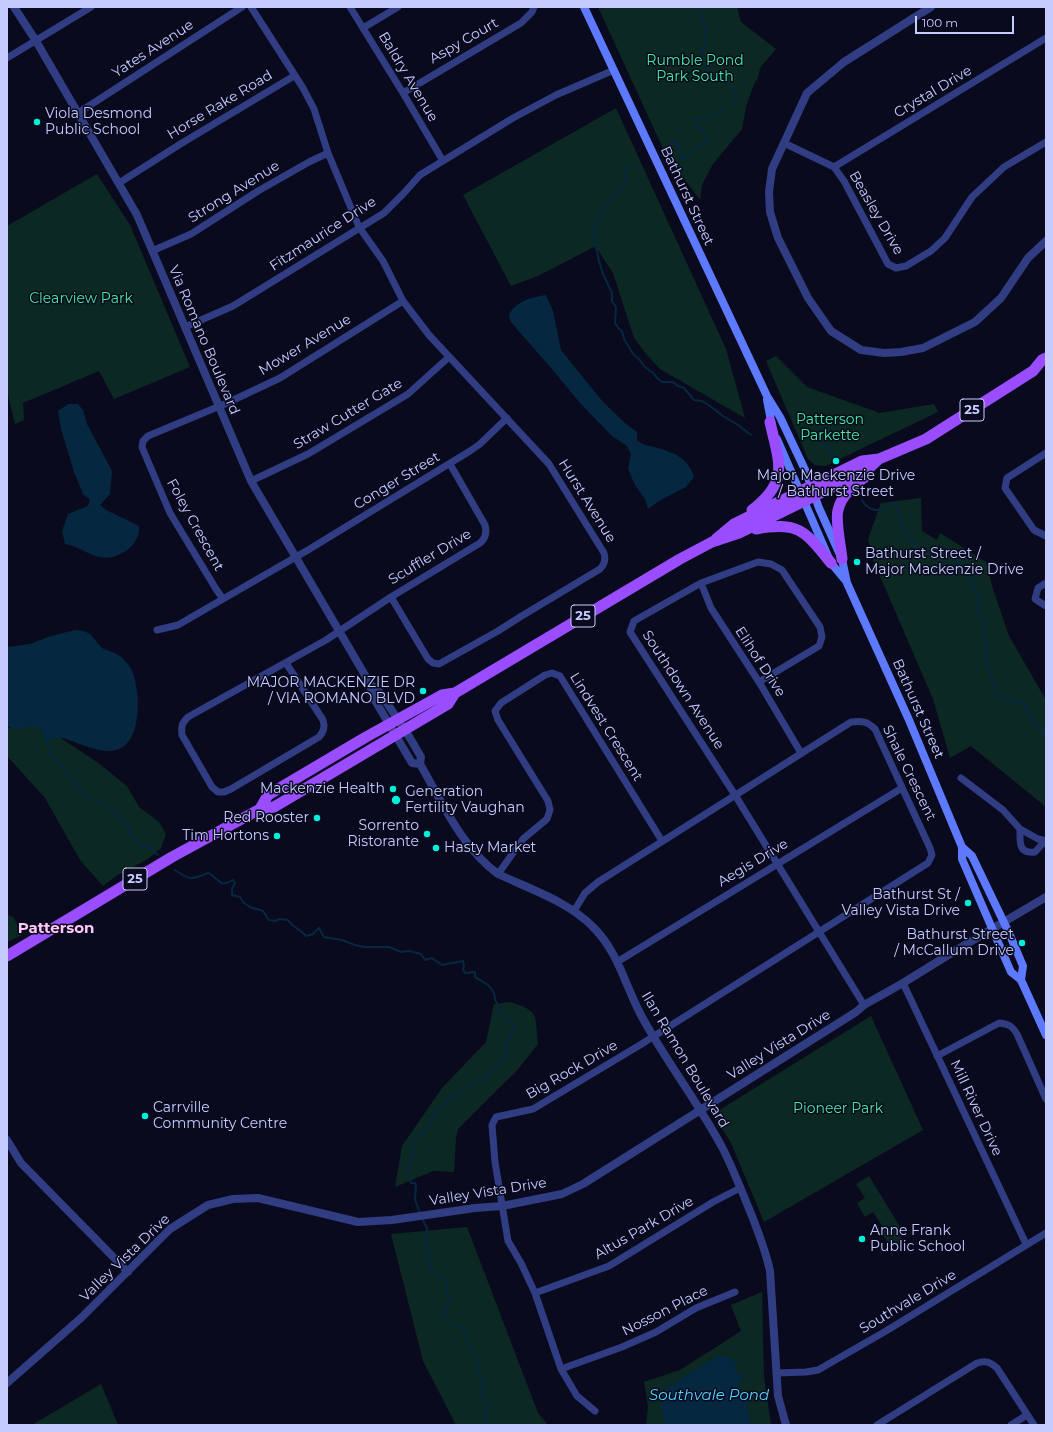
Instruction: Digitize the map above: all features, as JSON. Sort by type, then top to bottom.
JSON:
[{"type":"main road","name":"Bathurst Street","points":[[584,7],[767,396],[780,417],[806,472],[842,559],[847,583],[909,720],[962,847],[962,859],[1011,972],[1021,980],[1046,1035]]},
{"type":"main road","name":"25","points":[[260,809],[268,795],[442,695],[455,692],[628,589],[712,542],[734,524],[867,470],[879,459],[926,439],[1033,371],[1042,360],[1046,358]]},
{"type":"main road","name":"25","points":[[1033,371],[1046,370]]},
{"type":"main road","name":"Bathurst Street","points":[[767,396],[770,422],[831,563],[847,583]]},
{"type":"main road","points":[[734,524],[763,501],[774,489],[779,471],[779,462],[770,422]]},
{"type":"main road","points":[[842,559],[838,530],[838,510],[849,490],[909,446]]},
{"type":"main road","name":"25","points":[[712,542],[744,531],[802,496]]},
{"type":"main road","points":[[744,531],[773,526],[793,528],[807,534],[831,563]]},
{"type":"main road","name":"25","points":[[7,956],[172,858],[260,809],[274,807],[448,704],[455,692]]},
{"type":"main road","name":"Bathurst Street","points":[[962,847],[972,856],[1004,922],[1023,966],[1021,980]]},
{"type":"street","name":"Via Romano Boulevard","points":[[14,7],[78,112],[137,215],[251,481],[370,684],[381,694],[393,722],[400,732]]},
{"type":"street","points":[[7,58],[91,7]]},
{"type":"street","name":"Yates Avenue","points":[[78,112],[242,7]]},
{"type":"street","name":"Hurst Avenue","points":[[251,7],[303,88],[314,109],[328,153],[359,227],[383,261],[403,301],[425,331],[554,470],[604,553],[605,559],[600,569],[498,631],[439,664],[433,663],[428,659],[391,596]]},
{"type":"street","name":"Baldry Avenue","points":[[350,7],[443,161]]},
{"type":"street","points":[[363,28],[398,7]]},
{"type":"street","name":"Aspy Court","points":[[403,93],[521,23],[532,12],[534,7]]},
{"type":"street","points":[[931,7],[844,62],[807,93],[772,168],[769,192],[770,212],[778,238],[808,298],[831,331],[861,350],[884,353],[923,348],[975,322],[1001,298],[1028,258],[1046,241]]},
{"type":"street","name":"Crystal Drive","points":[[834,167],[1046,38]]},
{"type":"street","name":"Fitzmaurice Drive","points":[[185,327],[233,306],[384,213],[420,175],[513,118],[556,95],[614,70]]},
{"type":"street","name":"Horse Rake Road","points":[[119,183],[182,143],[294,76]]},
{"type":"street","name":"Beasley Drive","points":[[784,143],[834,167],[844,181],[888,264],[896,268],[906,266],[931,251],[945,238],[972,197],[1004,167],[1046,142]]},
{"type":"street","name":"Strong Avenue","points":[[152,250],[191,234],[258,191],[308,162],[328,153]]},
{"type":"street","name":"Mower Avenue","points":[[218,406],[280,378],[403,301]]},
{"type":"street","name":"Straw Cutter Gate","points":[[251,481],[308,454],[402,398],[413,390],[449,357]]},
{"type":"street","name":"Foley Crescent","points":[[218,406],[148,436],[143,441],[142,447],[170,513],[223,599]]},
{"type":"street","name":"Conger Street","points":[[295,558],[450,464],[480,444],[507,418]]},
{"type":"street","points":[[1046,453],[1007,478],[1005,488],[1034,530],[1046,536]]},
{"type":"street","name":"Scuffler Drive","points":[[286,663],[323,720],[323,732],[319,737],[231,789],[224,792],[218,792],[212,787],[182,734],[181,727],[188,717],[286,663],[339,631],[391,596],[480,543],[485,536],[485,525],[450,464]]},
{"type":"street","points":[[157,630],[178,625],[295,558]]},
{"type":"street","name":"Southdown Avenue","points":[[759,682],[819,646],[822,637],[820,627],[782,570],[770,564],[758,562],[701,583],[634,621],[630,632],[778,863],[864,1005]]},
{"type":"street","name":"Elihof Drive","points":[[701,583],[710,608],[759,682],[801,753]]},
{"type":"street","points":[[1046,583],[1038,588],[1035,599],[1046,606]]},
{"type":"street","name":"Lindvest Crescent","points":[[498,874],[523,839],[547,819],[550,810],[548,802],[498,720],[495,711],[501,703],[545,675],[552,673],[560,676],[662,841]]},
{"type":"street","name":"Shale Crescent","points":[[574,911],[585,893],[598,882],[851,722],[862,721],[869,723],[875,729],[930,848],[932,855],[928,863],[653,1037]]},
{"type":"street","name":"Ilan Ramon Boulevard","points":[[400,732],[412,763],[420,764],[463,839],[489,867],[498,874],[574,911],[594,927],[617,962],[634,1004],[653,1037],[723,1149],[767,1256],[770,1271],[778,1396],[786,1425]]},
{"type":"street","points":[[961,778],[1003,810],[1020,829],[1046,841],[1035,852],[1028,853],[1022,849],[1020,843],[1020,829]]},
{"type":"street","name":"Aegis Drive","points":[[617,962],[902,788]]},
{"type":"street","name":"Valley Vista Drive","points":[[7,1383],[82,1318],[170,1229],[208,1205],[232,1199],[258,1198],[358,1222],[392,1220],[475,1208],[502,1206],[562,1194],[583,1184],[856,1012],[864,1005],[1046,897]]},
{"type":"street","name":"Mill River Drive","points":[[903,983],[1026,1244]]},
{"type":"street","points":[[937,1056],[999,1024],[1012,1026],[1046,1099]]},
{"type":"street","name":"Big Rock Drive","points":[[502,1206],[495,1162],[492,1125],[496,1117],[533,1109],[653,1037]]},
{"type":"street","points":[[7,1140],[21,1163],[128,1272]]},
{"type":"street","name":"Altus Park Drive","points":[[535,1293],[609,1266],[713,1202],[740,1188]]},
{"type":"street","points":[[502,1206],[508,1241],[521,1263],[535,1293],[561,1369],[577,1396],[595,1411]]},
{"type":"street","name":"Southvale Drive","points":[[777,1373],[818,1370],[886,1331],[1046,1233]]},
{"type":"street","name":"Nosson Place","points":[[561,1369],[622,1347],[656,1332],[696,1308],[735,1292]]},
{"type":"street","points":[[877,1425],[977,1363],[986,1360],[991,1362],[997,1368],[1034,1425]]},
{"type":"street","points":[[1011,1425],[1027,1414]]},
{"type":"green space","name":"Rumble Pond Park South","points":[[598,7],[737,7],[741,22],[776,49],[760,68],[758,78],[754,84],[746,107],[742,129],[713,164],[702,185],[700,200],[666,155]]},
{"type":"green space","points":[[616,108],[726,349],[745,418],[660,369],[647,355],[634,338],[613,273],[598,250],[594,247],[538,276],[511,286],[463,195]]},
{"type":"green space","name":"Clearview Park","points":[[97,174],[130,225],[190,367],[114,399],[99,371],[23,403],[24,420],[15,424],[7,391],[7,226]]},
{"type":"green space","name":"Patterson Parkette","points":[[776,356],[807,387],[880,413],[934,404],[938,412],[825,466],[815,465],[808,459],[766,361]]},
{"type":"green space","points":[[921,498],[922,531],[937,540],[940,533],[986,562],[992,586],[1009,636],[1046,700],[1046,807],[971,746],[950,758],[933,699],[873,560],[868,539],[881,503]]},
{"type":"green space","points":[[43,724],[56,735],[97,762],[127,786],[139,807],[159,822],[166,834],[161,848],[148,859],[116,876],[103,886],[80,860],[45,798],[7,756],[7,728]]},
{"type":"green space","points":[[7,914],[14,918],[22,935],[7,942]]},
{"type":"green space","points":[[510,1002],[527,1008],[534,1016],[537,1026],[538,1044],[515,1073],[458,1129],[454,1172],[433,1171],[395,1187],[402,1146],[442,1088],[486,1042],[494,1004]]},
{"type":"green space","name":"Pioneer Park","points":[[871,1016],[923,1130],[764,1222],[731,1143],[713,1114]]},
{"type":"green space","points":[[869,1176],[902,1230],[899,1245],[889,1246],[880,1229],[883,1227],[873,1212],[865,1217],[857,1203],[865,1198],[856,1184]]},
{"type":"green space","points":[[467,1227],[538,1413],[548,1425],[456,1425],[423,1361],[391,1234]]},
{"type":"green space","points":[[762,1292],[764,1377],[771,1425],[646,1425],[648,1406],[644,1382],[680,1370],[741,1331],[731,1305]]},
{"type":"green space","points":[[101,1384],[118,1425],[32,1425]]},
{"type":"water","points":[[546,295],[553,311],[561,350],[603,402],[637,432],[637,440],[639,442],[673,453],[684,460],[694,477],[686,487],[659,501],[648,509],[645,499],[635,485],[628,469],[631,454],[627,446],[612,436],[580,403],[510,321],[509,314],[525,300]]},
{"type":"water","points":[[68,404],[78,404],[83,410],[87,424],[112,471],[110,494],[100,505],[106,510],[139,526],[138,535],[134,543],[127,551],[117,556],[106,558],[100,557],[65,544],[62,531],[68,514],[88,506],[90,500],[83,494],[74,472],[61,429],[58,411]]},
{"type":"water","points":[[75,630],[88,633],[102,648],[121,657],[126,661],[134,676],[138,700],[136,726],[132,737],[125,745],[116,750],[100,750],[63,738],[47,740],[44,739],[41,729],[32,726],[15,729],[7,726],[7,647],[30,644],[51,636]]},
{"type":"water","name":"Southvale Pond","points":[[717,1356],[728,1356],[735,1362],[736,1374],[741,1373],[743,1380],[739,1383],[738,1392],[744,1396],[749,1412],[750,1425],[665,1425],[660,1405],[663,1390]]},
{"type":"waterway","points":[[696,7],[706,27],[706,41],[701,56],[711,72],[726,84]]},
{"type":"waterway","points":[[731,86],[735,90],[736,96],[736,100],[732,104]]},
{"type":"waterway","points":[[671,144],[672,142],[678,145],[681,158],[684,159],[705,142],[705,133],[695,124],[694,121],[697,118],[712,116],[725,108]]},
{"type":"waterway","points":[[631,165],[625,172],[625,185],[613,195],[595,224],[595,242],[599,261],[612,293],[612,301],[616,307],[615,323],[622,331],[624,339],[633,354],[658,379],[662,382],[673,382],[684,388],[694,400],[702,401],[751,435]]},
{"type":"waterway","points":[[810,434],[817,438],[820,444],[825,445],[834,453]]},
{"type":"waterway","points":[[862,500],[868,507],[876,510],[894,504],[898,507],[900,521],[908,537],[920,551],[935,553],[942,548],[946,549],[949,555],[957,558],[958,561],[954,569],[956,571],[964,565],[980,601],[978,608],[983,622],[986,638],[987,664],[999,698],[1018,701],[1024,704],[1034,723],[1046,735]]},
{"type":"waterway","points":[[47,738],[46,740],[51,755],[62,766],[67,774],[74,779],[85,796],[95,802],[105,804],[109,807],[121,818],[129,828],[131,836],[139,844],[148,847],[158,855]]},
{"type":"waterway","points":[[175,870],[184,876],[191,878],[208,873],[221,883],[233,880],[235,883],[232,889],[232,895],[240,897],[244,903],[250,907],[263,911],[269,920],[288,920],[306,936],[313,934],[319,928],[324,937],[342,940],[364,947],[389,947],[401,952],[409,951],[421,954],[425,960],[432,958],[442,965],[463,961],[463,969],[465,973],[475,972],[475,977],[486,983],[491,989],[499,1006],[499,1013],[511,1020],[513,1026],[513,1031],[507,1041],[508,1050],[498,1065],[485,1078],[477,1081],[444,1103],[436,1112],[426,1129],[416,1139],[412,1149],[413,1159],[409,1166],[408,1175],[411,1183],[415,1183],[416,1185],[415,1200],[420,1213]]},
{"type":"waterway","points":[[421,1217],[427,1228],[426,1247],[429,1255],[430,1268],[435,1274],[443,1278],[446,1283],[449,1302],[443,1317],[445,1321],[462,1328],[470,1348],[478,1360],[478,1371],[483,1379],[482,1395],[488,1400],[484,1411],[486,1423],[490,1425]]},
{"type":"place","name":"Viola Desmond Public School","points":[[37,122]]},
{"type":"place","name":"Major Mackenzie Drive / Bathurst Street","points":[[836,461]]},
{"type":"place","name":"Bathurst Street / Major Mackenzie Drive","points":[[857,562]]},
{"type":"place","name":"MAJOR MACKENZIE DR / VIA ROMANO BLVD","points":[[423,691]]},
{"type":"place","name":"Mackenzie Health","points":[[393,789]]},
{"type":"place","name":"Generation Fertility Vaughan","points":[[396,800]]},
{"type":"place","name":"Red Rooster","points":[[317,818]]},
{"type":"place","name":"Sorrento Ristorante","points":[[427,834]]},
{"type":"place","name":"Tim Hortons","points":[[277,836]]},
{"type":"place","name":"Hasty Market","points":[[436,848]]},
{"type":"place","name":"Bathurst St / Valley Vista Drive","points":[[968,903]]},
{"type":"place","name":"Bathurst Street / McCallum Drive","points":[[1022,943]]},
{"type":"place","name":"Carrville Community Centre","points":[[145,1116]]},
{"type":"place","name":"Anne Frank Public School","points":[[862,1239]]},
{"type":"district","name":"Patterson","points":[[56,929]]}]
